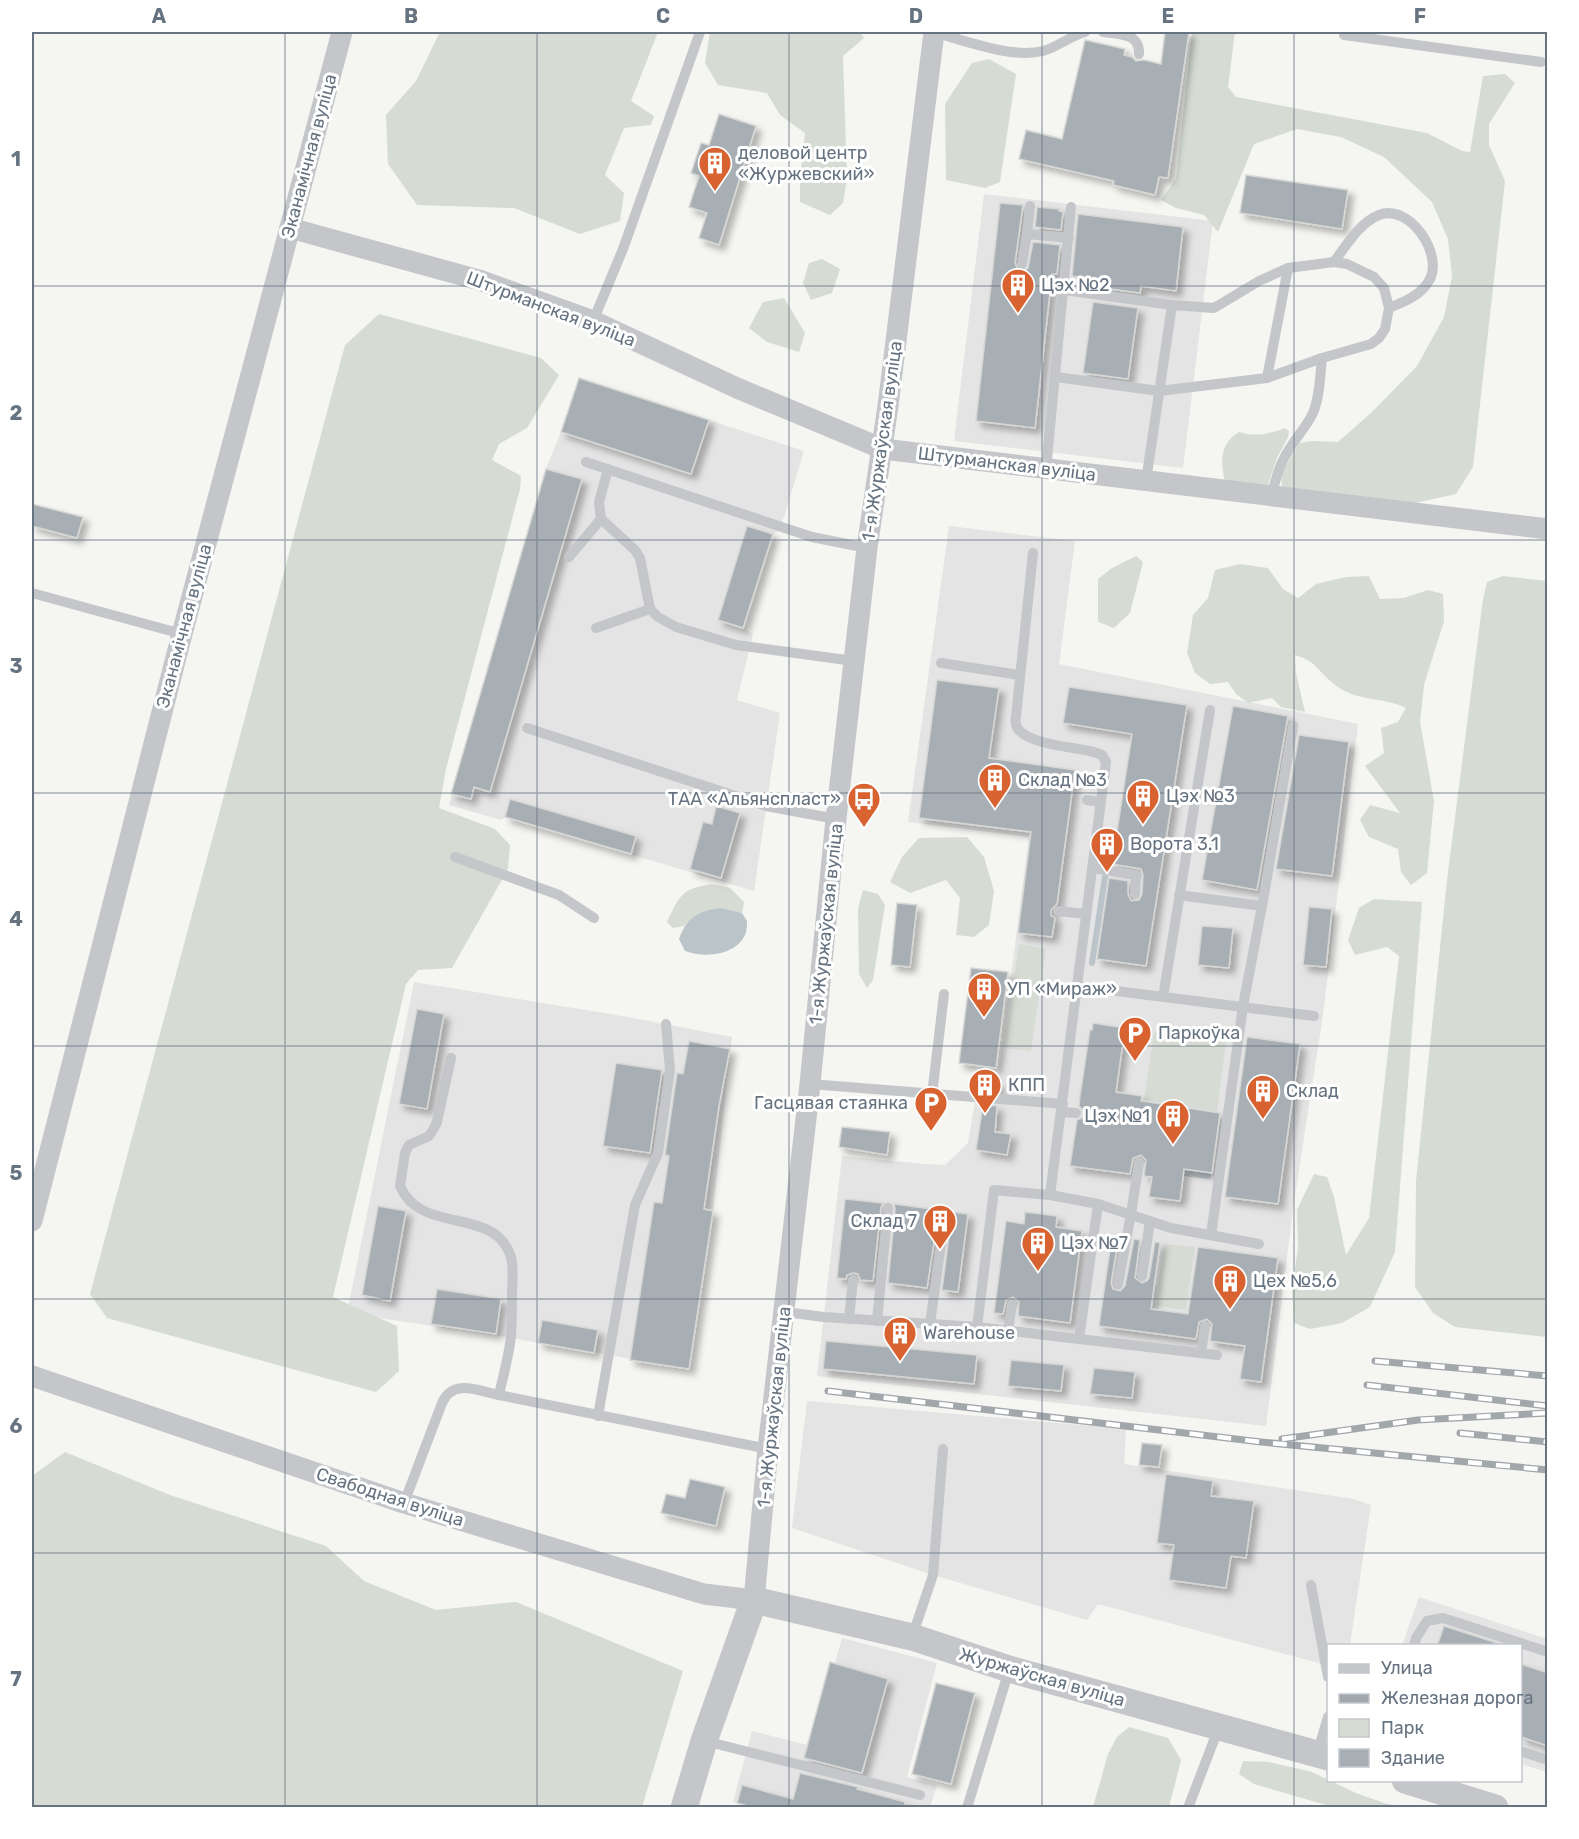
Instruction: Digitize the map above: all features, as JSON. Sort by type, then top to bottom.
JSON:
[{"type":"street","name":"Эканамічная вуліца","points":[[32,1221],[182,634],[342,32]]},
{"type":"street","name":"1-я Журжаўская вуліца","points":[[684,1808],[704,1741],[754,1600],[768,1449],[810,1084],[854,661],[867,548],[883,449],[933,32]]},
{"type":"street","name":"Штурманская вуліца","points":[[290,228],[479,280],[593,321],[737,388],[883,449],[1548,529]]},
{"type":"street","name":"Свабодная вуліца","points":[[32,1376],[404,1503],[704,1594],[754,1600]]},
{"type":"street","name":"Журжаўская вуліца","points":[[754,1600],[912,1637],[1009,1670],[1323,1756]]},
{"type":"street","points":[[1411,1782],[1495,1808]]},
{"type":"lane","points":[[593,321],[623,249],[700,32]]},
{"type":"lane","points":[[933,32],[1008,52],[1025,54],[1043,51],[1086,32]]},
{"type":"lane","points":[[1103,32],[1131,36],[1140,46],[1139,54]]},
{"type":"lane","points":[[1344,35],[1541,62]]},
{"type":"lane","points":[[1022,264],[1030,206]]},
{"type":"lane","points":[[1046,469],[1071,207]]},
{"type":"lane","points":[[1334,262],[1357,232],[1378,215],[1389,212],[1401,216],[1414,225],[1423,235],[1431,251],[1433,265],[1430,279],[1407,301],[1389,308]]},
{"type":"lane","points":[[1027,234],[1068,238]]},
{"type":"lane","points":[[1056,377],[1160,391],[1267,378],[1322,358],[1371,344],[1379,338],[1385,328],[1389,308],[1384,288],[1374,277],[1347,264],[1334,262],[1288,268],[1259,281],[1214,308],[1172,305],[1064,290]]},
{"type":"lane","points":[[1267,378],[1288,268]]},
{"type":"lane","points":[[1146,481],[1172,305]]},
{"type":"lane","points":[[1272,496],[1275,479],[1282,462],[1314,410],[1322,358]]},
{"type":"lane","points":[[586,462],[812,537],[867,548]]},
{"type":"lane","points":[[608,469],[599,502],[601,519],[635,550],[640,558],[650,609],[658,618],[676,627],[736,645],[854,661]]},
{"type":"lane","points":[[568,557],[601,519]]},
{"type":"lane","points":[[1033,553],[1016,716],[1018,729],[1033,740],[1102,755],[1106,765],[1050,1195]]},
{"type":"lane","points":[[32,593],[182,634]]},
{"type":"lane","points":[[597,628],[650,609]]},
{"type":"lane","points":[[940,663],[1020,675]]},
{"type":"lane","points":[[1163,997],[1210,710]]},
{"type":"lane","points":[[1211,1235],[1243,1006],[1293,726]]},
{"type":"lane","points":[[527,728],[766,806],[836,819]]},
{"type":"lane","points":[[1087,800],[1101,802]]},
{"type":"lane","points":[[455,857],[559,895],[594,918]]},
{"type":"lane","points":[[1092,868],[1136,875],[1135,894]]},
{"type":"lane","points":[[1179,895],[1262,906]]},
{"type":"lane","points":[[1058,911],[1086,914]]},
{"type":"lane","points":[[1077,986],[1314,1016]]},
{"type":"lane","points":[[932,1095],[944,994]]},
{"type":"lane","points":[[598,1416],[634,1205],[658,1153],[670,1070],[666,1024]]},
{"type":"lane","points":[[451,1058],[437,1122],[429,1136],[409,1145],[405,1153],[400,1186],[404,1195],[418,1209],[428,1214],[478,1226],[493,1233],[504,1243],[513,1270],[511,1338],[499,1395]]},
{"type":"lane","points":[[810,1084],[1062,1108],[1076,1113]]},
{"type":"lane","points":[[1118,1284],[1138,1162]]},
{"type":"lane","points":[[977,1327],[994,1190],[1050,1195],[1098,1204],[1171,1228],[1259,1244]]},
{"type":"lane","points":[[1079,1339],[1098,1204]]},
{"type":"lane","points":[[877,1321],[888,1208]]},
{"type":"lane","points":[[930,1324],[945,1215]]},
{"type":"lane","points":[[1142,1276],[1150,1221]]},
{"type":"lane","points":[[849,1319],[853,1280]]},
{"type":"lane","points":[[1008,1331],[1012,1304]]},
{"type":"lane","points":[[785,1312],[849,1319],[977,1327],[1217,1355]]},
{"type":"lane","points":[[1201,1353],[1205,1326]]},
{"type":"lane","points":[[404,1503],[442,1403],[448,1392],[458,1388],[768,1449]]},
{"type":"lane","points":[[912,1637],[933,1575],[943,1449]]},
{"type":"lane","points":[[1311,1585],[1327,1667]]},
{"type":"lane","points":[[1414,1644],[1427,1621],[1443,1618],[1548,1652]]},
{"type":"lane","points":[[968,1808],[1009,1670]]},
{"type":"lane","points":[[1188,1808],[1220,1727]]},
{"type":"lane","points":[[1323,1756],[1327,1730]]},
{"type":"lane","points":[[704,1741],[920,1795]]},
{"type":"lane","points":[[1522,1751],[1548,1760]]},
{"type":"shaded area","points":[[984,194],[1213,221],[1183,468],[954,441]]},
{"type":"shaded area","points":[[579,378],[804,451],[785,514],[778,531],[773,534],[743,627],[753,634],[737,700],[780,713],[754,891],[505,817],[501,820],[449,805],[546,469]]},
{"type":"shaded area","points":[[949,526],[1075,541],[1059,664],[1358,724],[1323,1015],[1293,1209],[1266,1426],[817,1376],[842,1156],[945,1165],[968,1143],[978,1083],[997,1085],[1029,837],[908,822]]},
{"type":"shaded area","points":[[721,908],[742,913],[747,921],[746,933],[740,942],[718,954],[685,951],[679,939],[690,920],[700,913]]},
{"type":"shaded area","points":[[414,982],[628,1017],[732,1037],[713,1211],[689,1369],[511,1338],[347,1313]]},
{"type":"shaded area","points":[[807,1401],[1126,1429],[1124,1464],[1354,1499],[1371,1505],[1350,1644],[1327,1644],[1327,1665],[1098,1604],[1087,1620],[933,1575],[792,1528]]},
{"type":"shaded area","points":[[1419,1597],[1547,1639],[1547,1772],[1522,1764],[1522,1644],[1403,1644]]},
{"type":"shaded area","points":[[842,1638],[937,1663],[907,1777],[937,1785],[930,1807],[756,1808],[733,1802],[752,1731],[807,1745],[830,1662],[835,1663]]},
{"type":"green space","points":[[440,32],[658,32],[631,101],[654,116],[651,125],[624,128],[605,175],[624,193],[620,221],[580,234],[514,208],[417,205],[388,164],[386,115],[416,81]]},
{"type":"green space","points":[[710,32],[860,32],[864,38],[843,56],[847,179],[843,203],[830,215],[800,202],[805,133],[780,115],[767,93],[718,85],[705,63]]},
{"type":"green space","points":[[1192,32],[1235,32],[1228,87],[1236,97],[1427,133],[1462,151],[1470,152],[1483,76],[1505,74],[1515,83],[1489,124],[1489,145],[1505,181],[1473,467],[1456,494],[1415,503],[1282,488],[1281,475],[1299,443],[1338,442],[1372,412],[1417,366],[1444,317],[1452,276],[1448,239],[1432,202],[1384,157],[1341,137],[1297,129],[1254,144],[1218,232],[1204,215],[1176,208],[1161,200],[1176,179]]},
{"type":"green space","points":[[989,59],[1016,74],[1000,182],[985,188],[946,180],[945,104],[972,63]]},
{"type":"green space","points":[[822,259],[840,269],[832,293],[811,300],[803,283],[809,263]]},
{"type":"green space","points":[[784,298],[805,333],[799,352],[767,342],[749,328],[763,302]]},
{"type":"green space","points":[[379,314],[541,358],[559,375],[527,428],[499,444],[492,460],[521,476],[520,489],[446,769],[439,808],[495,829],[510,845],[508,869],[452,968],[418,970],[406,984],[333,1297],[397,1326],[399,1371],[376,1392],[107,1318],[90,1294],[345,345]]},
{"type":"green space","points":[[1285,428],[1289,431],[1288,437],[1277,458],[1267,487],[1225,481],[1222,467],[1223,454],[1233,436],[1239,432],[1263,434]]},
{"type":"green space","points":[[1136,556],[1143,562],[1130,613],[1114,628],[1098,622],[1098,579],[1112,568]]},
{"type":"green space","points":[[1240,564],[1268,568],[1283,589],[1298,598],[1316,584],[1346,577],[1369,576],[1380,599],[1404,598],[1428,590],[1443,594],[1444,621],[1424,685],[1420,722],[1434,801],[1427,873],[1411,885],[1401,872],[1398,849],[1369,837],[1360,820],[1370,805],[1400,813],[1365,766],[1384,753],[1381,728],[1398,722],[1406,708],[1350,694],[1334,685],[1310,662],[1295,655],[1296,673],[1305,712],[1281,707],[1272,698],[1248,703],[1236,694],[1228,682],[1210,684],[1195,673],[1187,653],[1193,615],[1208,598],[1215,570]]},
{"type":"green space","points":[[1503,576],[1547,581],[1547,1337],[1455,1327],[1433,1313],[1415,1287],[1416,1181],[1447,880],[1483,599],[1487,582]]},
{"type":"green space","points":[[967,837],[984,857],[994,891],[989,925],[974,937],[956,935],[960,898],[946,880],[910,893],[890,882],[902,857],[919,838]]},
{"type":"green space","points":[[712,884],[730,888],[744,902],[742,913],[721,908],[694,917],[684,926],[673,928],[667,922],[683,895],[694,888]]},
{"type":"green space","points":[[863,890],[878,894],[885,905],[873,980],[867,988],[859,974],[858,909]]},
{"type":"green space","points":[[1374,899],[1422,902],[1395,1252],[1370,1307],[1342,1323],[1310,1329],[1294,1323],[1292,1289],[1298,1248],[1297,1210],[1314,1174],[1327,1177],[1334,1197],[1346,1255],[1369,1218],[1399,956],[1387,947],[1355,955],[1348,940],[1359,908]]},
{"type":"green space","points":[[1019,944],[1046,949],[1031,1051],[1004,1048]]},
{"type":"green space","points":[[1154,1032],[1226,1042],[1217,1111],[1144,1100]]},
{"type":"green space","points":[[1164,1244],[1195,1247],[1186,1310],[1156,1306]]},
{"type":"green space","points":[[65,1452],[170,1495],[326,1546],[364,1581],[436,1610],[516,1602],[683,1671],[642,1807],[32,1807],[32,1476]]},
{"type":"green space","points":[[1129,1727],[1168,1738],[1181,1760],[1169,1807],[1093,1807],[1108,1754],[1117,1737]]},
{"type":"green space","points":[[1243,1761],[1269,1762],[1312,1772],[1327,1779],[1327,1782],[1333,1782],[1387,1804],[1412,1807],[1333,1807],[1254,1784],[1239,1774]]},
{"type":"building","points":[[1165,32],[1189,32],[1168,178],[1159,177],[1155,195],[1113,185],[1114,181],[1019,159],[1026,130],[1062,139],[1085,40],[1125,49],[1124,55],[1136,61],[1144,60],[1161,64]]},
{"type":"building","name":"деловой центр «Журжевский»","points":[[719,114],[756,126],[719,245],[699,238],[707,213],[689,207],[699,176],[691,173],[701,143],[709,145]]},
{"type":"building","points":[[1246,175],[1348,190],[1342,229],[1240,213]]},
{"type":"building","name":"Цэх №2","points":[[1000,203],[1023,205],[1015,263],[1018,270],[1024,271],[1028,268],[1033,242],[1060,245],[1057,274],[1052,274],[1035,428],[976,421]]},
{"type":"building","points":[[1037,207],[1059,209],[1063,212],[1061,230],[1035,227]]},
{"type":"building","points":[[1078,214],[1183,227],[1176,291],[1141,286],[1140,293],[1095,287],[1096,280],[1072,276]]},
{"type":"building","points":[[1093,302],[1138,308],[1128,379],[1083,373]]},
{"type":"building","points":[[579,378],[709,420],[691,474],[561,432]]},
{"type":"building","points":[[546,469],[582,479],[490,792],[474,787],[471,799],[451,794]]},
{"type":"building","points":[[32,504],[83,517],[77,538],[32,526]]},
{"type":"building","points":[[747,526],[773,534],[743,628],[718,620]]},
{"type":"building","name":"Склад №3","points":[[937,680],[999,688],[989,758],[1075,770],[1057,904],[1051,910],[1051,915],[1055,918],[1052,937],[1018,933],[1031,832],[919,818]]},
{"type":"building","name":"Цэх №3","points":[[1069,687],[1187,705],[1146,966],[1097,959],[1109,878],[1128,881],[1128,894],[1131,901],[1139,900],[1142,894],[1141,869],[1112,864],[1132,734],[1063,723]]},
{"type":"building","points":[[1233,706],[1288,716],[1257,890],[1202,880]]},
{"type":"building","points":[[1299,735],[1349,742],[1332,876],[1276,869]]},
{"type":"building","points":[[510,799],[636,836],[631,854],[505,817]]},
{"type":"building","points":[[716,806],[740,813],[721,878],[690,869],[703,822],[712,824]]},
{"type":"building","points":[[897,903],[917,905],[910,967],[891,965]]},
{"type":"building","points":[[1309,907],[1332,909],[1326,967],[1303,965]]},
{"type":"building","points":[[1202,926],[1233,928],[1229,968],[1198,965]]},
{"type":"building","name":"УП «Мираж»","points":[[971,968],[1008,972],[996,1068],[959,1063]]},
{"type":"building","points":[[417,1009],[444,1014],[427,1109],[399,1104]]},
{"type":"building","points":[[1093,1023],[1125,1028],[1116,1092],[1142,1096],[1141,1101],[1220,1113],[1212,1173],[1184,1169],[1180,1201],[1149,1197],[1152,1177],[1144,1176],[1146,1160],[1141,1155],[1133,1158],[1130,1174],[1070,1166],[1077,1120],[1082,1118],[1083,1114],[1079,1106],[1080,1096]]},
{"type":"building","name":"Склад","points":[[1247,1037],[1300,1044],[1278,1204],[1225,1197]]},
{"type":"building","points":[[689,1041],[730,1049],[704,1209],[713,1211],[689,1369],[630,1360],[654,1202],[662,1203],[669,1156],[665,1155],[677,1073],[683,1074]]},
{"type":"building","points":[[616,1063],[662,1070],[650,1153],[603,1146]]},
{"type":"building","points":[[987,1082],[999,1083],[998,1091],[986,1090]]},
{"type":"building","points":[[983,1105],[997,1106],[995,1132],[1011,1134],[1007,1155],[976,1150]]},
{"type":"building","points":[[842,1127],[890,1132],[887,1155],[839,1147]]},
{"type":"building","points":[[845,1199],[883,1203],[873,1281],[860,1280],[858,1274],[853,1273],[847,1275],[846,1279],[837,1278]]},
{"type":"building","points":[[894,1204],[939,1210],[927,1288],[888,1283]]},
{"type":"building","points":[[378,1206],[406,1211],[390,1301],[362,1295]]},
{"type":"building","points":[[952,1212],[968,1214],[958,1292],[942,1290]]},
{"type":"building","name":"Цэх №7","points":[[1025,1212],[1057,1216],[1056,1227],[1082,1231],[1070,1323],[1018,1316],[1019,1302],[1013,1297],[1006,1300],[1003,1314],[994,1313],[1006,1221],[1024,1224]]},
{"type":"building","name":"Цех №5,6","points":[[1112,1236],[1119,1237],[1111,1283],[1113,1289],[1120,1291],[1125,1286],[1134,1239],[1140,1240],[1135,1278],[1142,1283],[1149,1278],[1155,1242],[1160,1243],[1151,1309],[1188,1314],[1198,1247],[1278,1258],[1261,1382],[1240,1379],[1245,1346],[1210,1341],[1212,1324],[1207,1319],[1199,1322],[1196,1339],[1099,1326]]},
{"type":"building","points":[[437,1289],[501,1299],[496,1334],[431,1324]]},
{"type":"building","points":[[542,1320],[598,1330],[594,1353],[538,1343]]},
{"type":"building","name":"Warehouse","points":[[826,1341],[977,1355],[974,1384],[823,1369]]},
{"type":"building","points":[[1011,1360],[1064,1365],[1061,1391],[1008,1386]]},
{"type":"building","points":[[1094,1368],[1135,1372],[1132,1398],[1090,1394]]},
{"type":"building","points":[[1142,1443],[1162,1445],[1159,1467],[1139,1465]]},
{"type":"building","points":[[1166,1474],[1213,1481],[1211,1496],[1254,1501],[1246,1558],[1231,1556],[1226,1588],[1169,1580],[1174,1545],[1157,1543]]},
{"type":"building","points":[[690,1479],[725,1487],[716,1526],[661,1513],[666,1494],[685,1498]]},
{"type":"building","points":[[1444,1626],[1497,1643],[1497,1644],[1438,1644]]},
{"type":"building","points":[[830,1662],[888,1679],[862,1773],[804,1758]]},
{"type":"building","points":[[1522,1664],[1548,1673],[1548,1746],[1522,1737]]},
{"type":"building","points":[[936,1683],[975,1693],[951,1784],[912,1774]]},
{"type":"building","points":[[800,1773],[858,1787],[857,1789],[905,1802],[904,1808],[755,1808],[737,1803],[742,1785],[793,1799]]},
{"type":"waterway","points":[[1092,963],[1105,877]]},
{"type":"waterway","points":[[1177,1172],[1208,1176]]},
{"type":"railway","points":[[1375,1361],[1548,1376]]},
{"type":"railway","points":[[1367,1385],[1548,1406]]},
{"type":"railway","points":[[828,1391],[1261,1442],[1548,1470]]},
{"type":"railway","points":[[1282,1439],[1418,1420],[1548,1413]]},
{"type":"railway","points":[[1460,1433],[1548,1442]]},
{"type":"place","name":"деловой центр «Журжевский»","points":[[715,192]]},
{"type":"place","name":"Цэх №2","points":[[1018,314]]},
{"type":"place","name":"Склад №3","points":[[995,809]]},
{"type":"place","name":"Цэх №3","points":[[1143,825]]},
{"type":"place","name":"ТАА «Альянспласт»","points":[[864,828]]},
{"type":"place","name":"Ворота 3.1","points":[[1107,873]]},
{"type":"place","name":"УП «Мираж»","points":[[984,1018]]},
{"type":"place","name":"Паркоўка","points":[[1135,1062]]},
{"type":"place","name":"КПП","points":[[985,1114]]},
{"type":"place","name":"Склад","points":[[1263,1120]]},
{"type":"place","name":"Гасцявая стаянка","points":[[931,1132]]},
{"type":"place","name":"Цэх №1","points":[[1173,1145]]},
{"type":"place","name":"Склад 7","points":[[940,1250]]},
{"type":"place","name":"Цэх №7","points":[[1038,1272]]},
{"type":"place","name":"Цех №5,6","points":[[1230,1310]]},
{"type":"place","name":"Warehouse","points":[[900,1362]]}]
